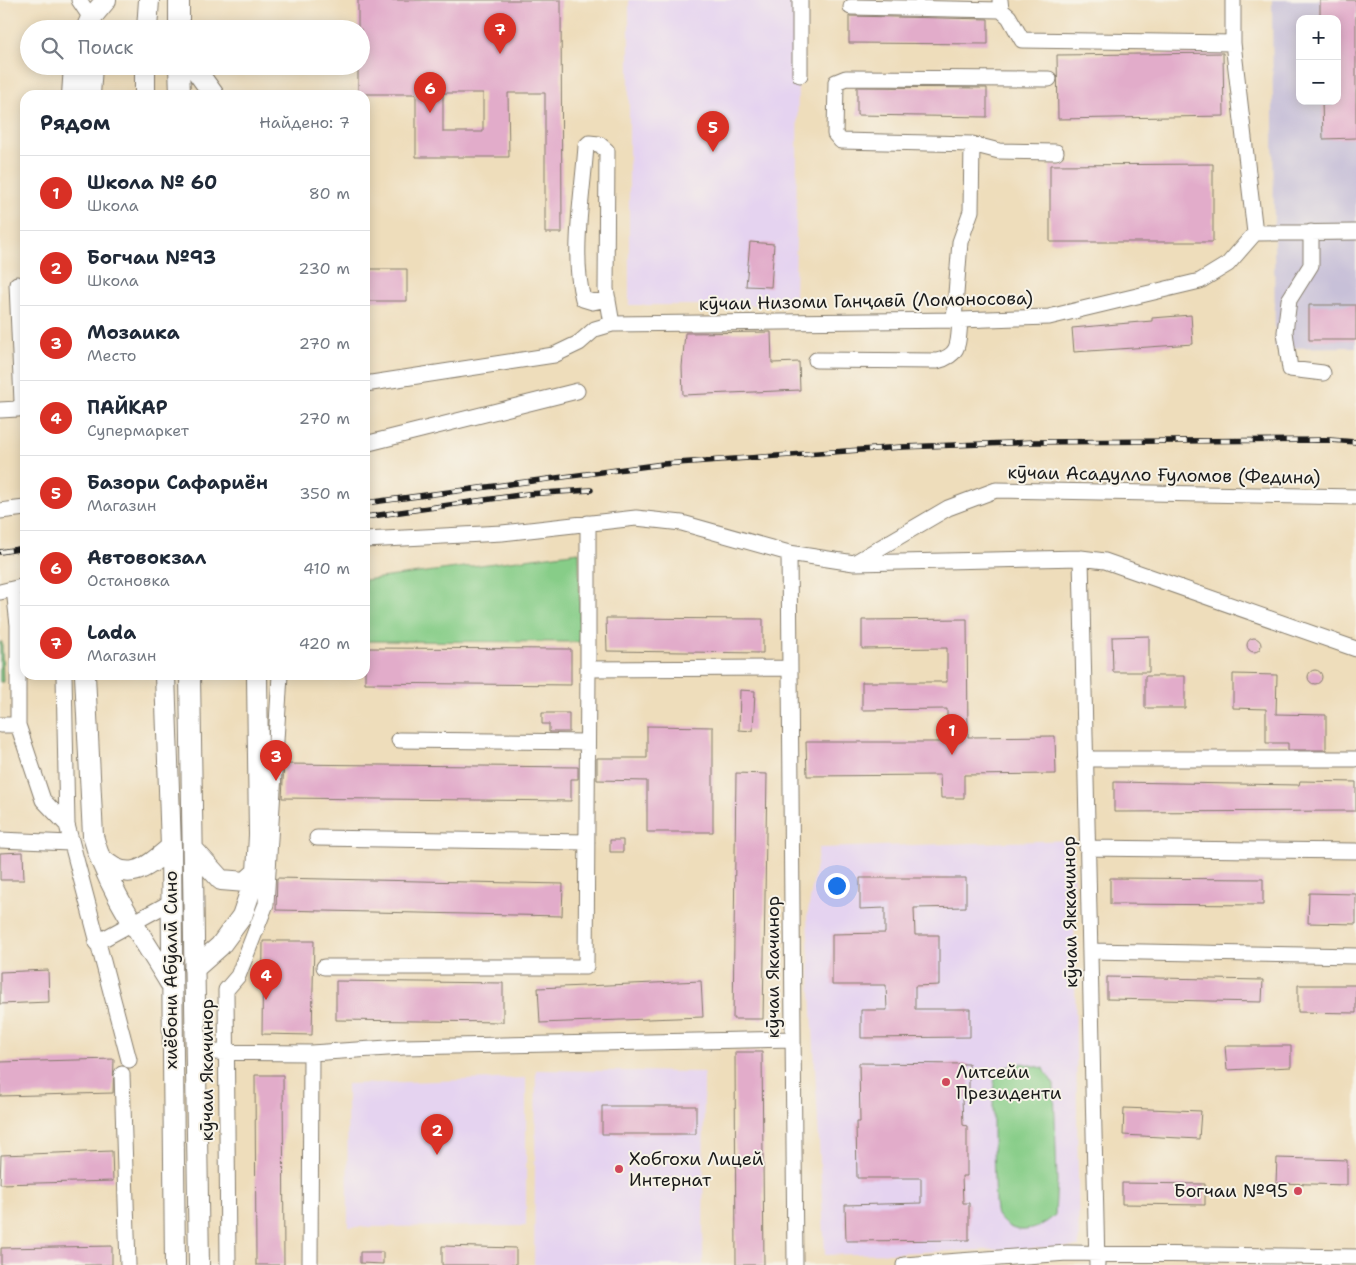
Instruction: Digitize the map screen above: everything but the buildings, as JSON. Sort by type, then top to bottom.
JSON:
[{"type":"main road","points":[[90,20],[106,0]]},
{"type":"main road","points":[[147,20],[148,0]]},
{"type":"main road","points":[[179,0],[179,20]]},
{"type":"main road","points":[[72,90],[73,75]]},
{"type":"main road","points":[[90,90],[91,75]]},
{"type":"main road","points":[[179,75],[180,90]]},
{"type":"main road","points":[[200,75],[210,90]]},
{"type":"main road","points":[[85,680],[94,836],[98,855],[119,898],[170,983]]},
{"type":"main road","name":"хиёбони Абӯалӣ Сино","points":[[165,680],[171,847],[170,983],[175,1265]]},
{"type":"main road","name":"хиёбони Абӯалӣ Сино","points":[[190,680],[199,1265]]},
{"type":"main road","points":[[194,969],[220,946],[242,916],[257,872],[260,835],[258,680]]},
{"type":"main road","points":[[98,855],[109,866],[123,873],[139,871],[171,847]]},
{"type":"main road","points":[[193,848],[221,880],[246,882],[257,872]]},
{"type":"street","points":[[79,0],[87,20]]},
{"type":"street","points":[[800,0],[800,75]]},
{"type":"street","points":[[1234,0],[1233,42],[1255,233],[1356,232]]},
{"type":"street","points":[[851,7],[1000,5],[1022,40],[1233,42]]},
{"type":"street","points":[[1049,79],[846,78],[836,82],[835,134],[841,141],[972,144],[999,150],[1056,152]]},
{"type":"street","points":[[608,299],[593,302],[583,299],[580,287],[578,254],[586,146],[588,144],[599,144],[607,150],[608,299],[612,324]]},
{"type":"street","points":[[816,360],[937,361],[950,358],[956,352],[960,242],[971,211],[972,144]]},
{"type":"street","points":[[1311,232],[1311,265],[1289,300],[1285,332],[1290,369],[1323,373]]},
{"type":"street","name":"кӯчаи Низоми Ганҷавӣ (Ломоносова)","points":[[370,383],[554,355],[579,343],[595,330],[612,324],[957,320],[1049,317],[1200,281],[1228,264],[1255,233]]},
{"type":"street","points":[[17,284],[20,355]]},
{"type":"street","points":[[370,443],[577,392]]},
{"type":"street","points":[[0,410],[18,409],[20,406]]},
{"type":"street","name":"кӯчаи Асадулло Ғуломов (Федина)","points":[[854,563],[948,508],[996,490],[1356,497]]},
{"type":"street","points":[[0,511],[20,509]]},
{"type":"street","points":[[370,540],[502,533],[636,518],[682,523],[789,553],[854,563],[1081,558],[1105,561],[1356,650]]},
{"type":"street","points":[[324,967],[586,967],[588,523]]},
{"type":"street","name":"кӯчаи Якачинор","points":[[789,553],[795,1265]]},
{"type":"street","name":"кӯчаи Яккачинор","points":[[1081,558],[1097,1259]]},
{"type":"street","points":[[13,589],[18,625],[18,724],[43,800],[67,825]]},
{"type":"street","points":[[588,669],[789,668]]},
{"type":"street","points":[[64,680],[67,825],[70,843],[129,1060]]},
{"type":"street","name":"кӯчаи Якачинор","points":[[228,1265],[226,990],[238,976],[266,904],[280,680]]},
{"type":"street","points":[[0,725],[18,724]]},
{"type":"street","points":[[399,740],[587,742]]},
{"type":"street","points":[[1085,759],[1356,759]]},
{"type":"street","points":[[317,838],[587,842]]},
{"type":"street","points":[[0,840],[70,843]]},
{"type":"street","points":[[1088,848],[1356,851]]},
{"type":"street","points":[[96,943],[171,902]]},
{"type":"street","points":[[1090,951],[1356,956]]},
{"type":"street","points":[[195,1052],[311,1053],[403,1048],[792,1038]]},
{"type":"street","points":[[310,1265],[311,1053]]},
{"type":"street","points":[[122,1074],[128,1265]]},
{"type":"street","points":[[904,1265],[1067,1253],[1097,1259],[1352,1260]]},
{"type":"shaded area","points":[[629,0],[799,0],[795,305],[629,305]]},
{"type":"shaded area","points":[[1272,0],[1356,0],[1356,347],[1275,348]]},
{"type":"shaded area","name":"Литсейи Президенти","points":[[1073,840],[1079,1247],[825,1255],[807,917],[819,848]]},
{"type":"shaded area","name":"Хобгохи Лицей Интернат","points":[[536,1070],[704,1072],[703,1265],[534,1265]]},
{"type":"shaded area","points":[[526,1078],[526,1226],[348,1227],[347,1084]]},
{"type":"green space","points":[[579,552],[580,642],[370,641],[370,579]]},
{"type":"green space","points":[[0,642],[2,642],[3,682],[0,682]]},
{"type":"green space","points":[[1022,1063],[1043,1068],[1054,1085],[1057,1181],[1055,1215],[1041,1225],[1026,1230],[1018,1230],[1003,1223],[997,1215],[993,1152],[993,1109],[994,1082],[997,1075],[1003,1068]]},
{"type":"railway","points":[[370,502],[663,464],[902,447],[1034,442],[1330,440],[1356,442]]},
{"type":"railway","points":[[370,516],[527,494],[591,490]]},
{"type":"railway","points":[[0,552],[20,549]]},
{"type":"place","name":"Lada","points":[[500,54]]},
{"type":"place","name":"Автовокзал","points":[[430,113]]},
{"type":"place","name":"Базори Сафариён","points":[[713,152]]},
{"type":"place","name":"Школа № 60","points":[[952,755]]},
{"type":"place","name":"Мозаика","points":[[276,781]]},
{"type":"place","name":"ПАЙКАР","points":[[266,1000]]},
{"type":"place","name":"Литсейи Президенти","points":[[946,1082]]},
{"type":"place","name":"Богчаи №93","points":[[437,1155]]},
{"type":"place","name":"Хобгохи Лицей Интернат","points":[[619,1169]]},
{"type":"place","name":"Богчаи №95","points":[[1298,1191]]}]
